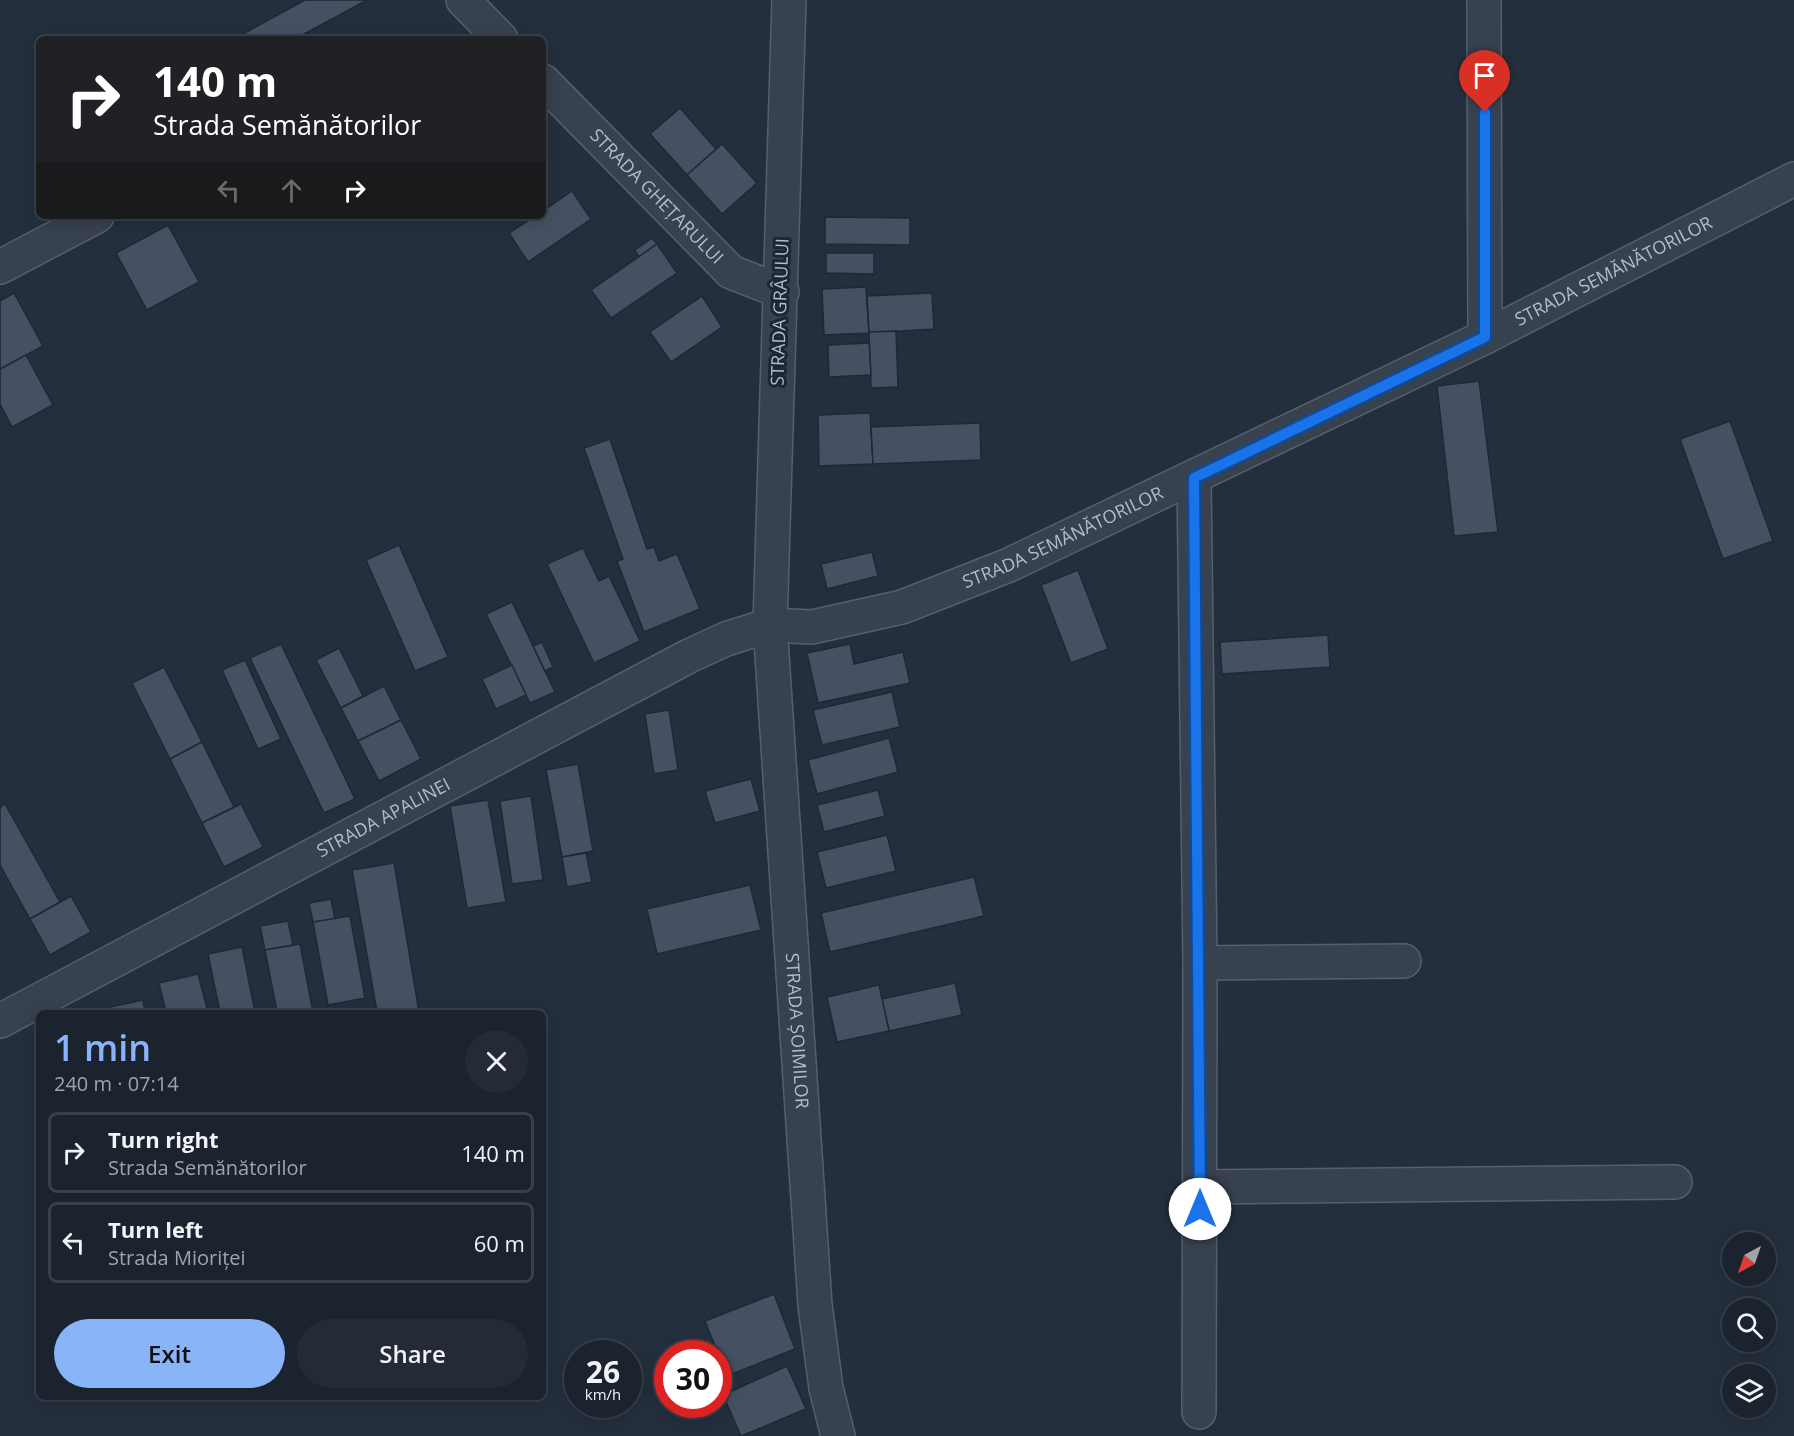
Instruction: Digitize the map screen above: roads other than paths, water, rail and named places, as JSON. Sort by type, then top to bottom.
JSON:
[{"type":"street","points":[[463,0],[498,36]]},
{"type":"street","name":"STRADA GRÂULUI","points":[[770,625],[782,292],[789,0]]},
{"type":"street","points":[[1484,0],[1485,337]]},
{"type":"street","name":"STRADA GHEȚARULUI","points":[[546,84],[731,272],[782,292]]},
{"type":"street","name":"STRADA SEMĂNĂTORILOR","points":[[770,625],[812,627],[902,607],[1009,566],[1485,337],[1794,179]]},
{"type":"street","points":[[0,267],[91,219]]},
{"type":"street","points":[[1194,478],[1200,963],[1199,1412]]},
{"type":"street","name":"STRADA APALINEI","points":[[0,1021],[689,656],[726,639],[770,625]]},
{"type":"street","name":"STRADA ȘOIMILOR","points":[[770,625],[815,1305],[826,1388],[838,1436]]},
{"type":"street","points":[[1200,963],[1404,961]]},
{"type":"street","points":[[1200,1187],[1675,1182]]}]
